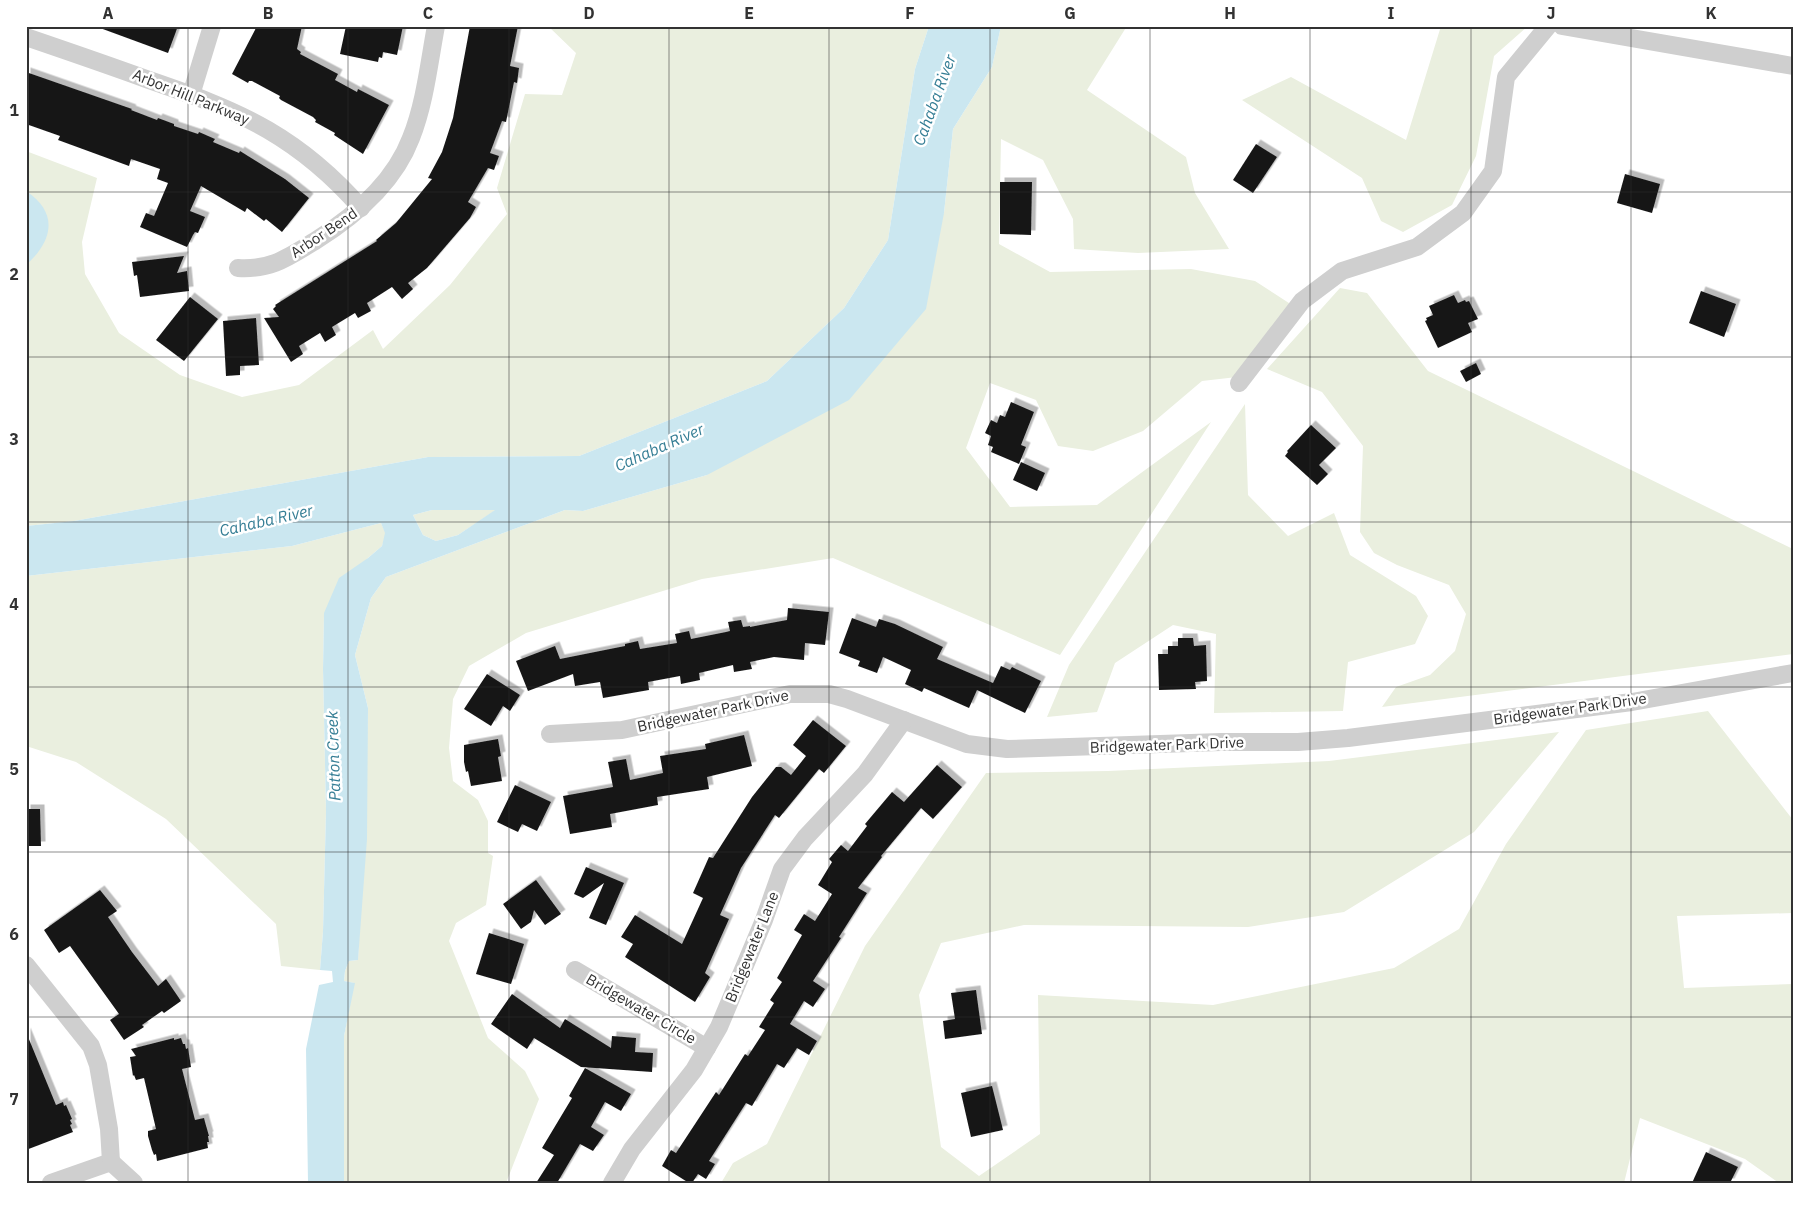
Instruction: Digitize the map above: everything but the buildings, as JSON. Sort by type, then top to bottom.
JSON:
[{"type":"street","points":[[192,94],[212,26]]},
{"type":"street","name":"Arbor Bend","points":[[238,268],[255,269],[271,266],[293,254],[334,229],[361,208],[378,191],[401,159],[418,120],[436,26]]},
{"type":"street","points":[[1239,383],[1302,301],[1342,271],[1417,247],[1463,213],[1493,171],[1506,77],[1548,26]]},
{"type":"street","points":[[1562,26],[1793,66]]},
{"type":"street","name":"Arbor Hill Parkway","points":[[26,37],[192,94],[246,118],[289,143],[326,171],[361,208]]},
{"type":"street","name":"Bridgewater Park Drive","points":[[550,734],[622,730],[790,694],[829,694],[967,744],[1007,749],[1221,742],[1298,742],[1366,736],[1554,710],[1632,702],[1793,674]]},
{"type":"street","name":"Bridgewater Lane","points":[[612,1183],[632,1149],[694,1070],[719,1027],[764,920],[782,869],[805,838],[865,774],[904,720]]},
{"type":"street","points":[[26,965],[90,1046],[98,1065],[109,1129],[111,1162],[134,1183]]},
{"type":"street","name":"Bridgewater Circle","points":[[575,970],[707,1048]]},
{"type":"street","points":[[51,1183],[111,1162]]},
{"type":"green space","points":[[548,26],[929,26],[915,69],[888,240],[844,308],[767,381],[579,456],[428,457],[74,521],[26,526],[26,151],[97,178],[82,242],[85,274],[119,333],[180,375],[242,397],[299,385],[373,330],[383,349],[450,285],[507,214],[497,188],[525,94],[562,95],[576,53]]},
{"type":"green space","points":[[1001,26],[1127,26],[1087,90],[1186,157],[1195,193],[1229,249],[1138,253],[1074,249],[1073,219],[1043,160],[1001,139],[999,244],[1050,272],[1191,269],[1255,281],[1292,305],[1237,377],[1202,381],[1143,431],[1093,451],[1058,446],[1036,400],[990,383],[966,448],[1010,507],[1097,505],[1211,422],[1060,655],[833,558],[702,579],[526,633],[469,666],[453,699],[449,748],[453,781],[478,800],[488,821],[488,853],[493,856],[486,905],[456,923],[449,941],[488,1038],[525,1071],[539,1099],[506,1183],[344,1183],[344,1036],[354,983],[344,981],[349,961],[358,960],[368,708],[355,655],[371,598],[386,577],[565,510],[583,511],[707,475],[944,213],[953,129],[992,67]]},
{"type":"green space","points":[[1441,26],[1528,26],[1494,56],[1476,156],[1452,205],[1403,232],[1381,221],[1362,178],[1242,100],[1291,77],[1406,140]]},
{"type":"green space","points":[[1340,288],[1367,293],[1428,371],[1793,549],[1793,654],[1382,707],[1396,687],[1430,675],[1455,651],[1466,614],[1449,585],[1397,565],[1374,553],[1360,532],[1363,446],[1322,392],[1267,369]]},
{"type":"green space","points":[[1245,404],[1248,495],[1288,536],[1334,513],[1350,555],[1416,596],[1428,616],[1415,644],[1348,662],[1343,711],[1214,713],[1216,634],[1173,625],[1115,663],[1097,712],[1047,717],[1069,665]]},
{"type":"green space","points":[[432,510],[496,510],[458,535],[436,541],[423,535],[413,515]]},
{"type":"green space","points":[[381,523],[386,534],[382,546],[368,558],[324,614],[323,669],[326,811],[323,931],[320,970],[281,966],[276,924],[166,819],[76,762],[26,746],[26,576],[292,546]]},
{"type":"green space","points":[[1708,711],[1793,820],[1793,913],[1677,916],[1684,988],[1793,984],[1793,1183],[1779,1183],[1745,1159],[1640,1118],[1624,1183],[721,1183],[733,1163],[767,1144],[865,946],[986,773],[1108,771],[1329,761],[1559,732],[1474,832],[1344,912],[1248,927],[1024,925],[941,943],[919,995],[941,1147],[979,1176],[1040,1134],[1038,995],[1213,1005],[1394,968],[1459,929],[1506,844],[1586,730]]},
{"type":"water","points":[[929,26],[1001,26],[992,67],[953,129],[944,213],[926,309],[849,400],[707,475],[583,511],[565,510],[386,577],[371,598],[355,655],[368,708],[367,839],[358,960],[349,961],[344,981],[355,983],[344,1036],[344,1183],[308,1183],[306,1049],[319,985],[333,982],[332,971],[320,970],[323,931],[326,811],[323,669],[324,613],[339,578],[382,546],[385,533],[381,523],[292,546],[26,576],[26,526],[74,521],[428,457],[579,456],[767,381],[844,308],[888,240],[915,69]],"holes":[[[432,510],[495,510],[458,535],[436,541],[423,535],[413,515]]]},
{"type":"water","points":[[26,191],[44,208],[49,227],[47,237],[42,246],[26,265]]},
{"type":"water label","name":"Cahaba River","points":[[934,100]]},
{"type":"water label","name":"Cahaba River","points":[[659,447]]},
{"type":"water label","name":"Cahaba River","points":[[266,520]]},
{"type":"water label","name":"Patton Creek","points":[[333,756]]}]
